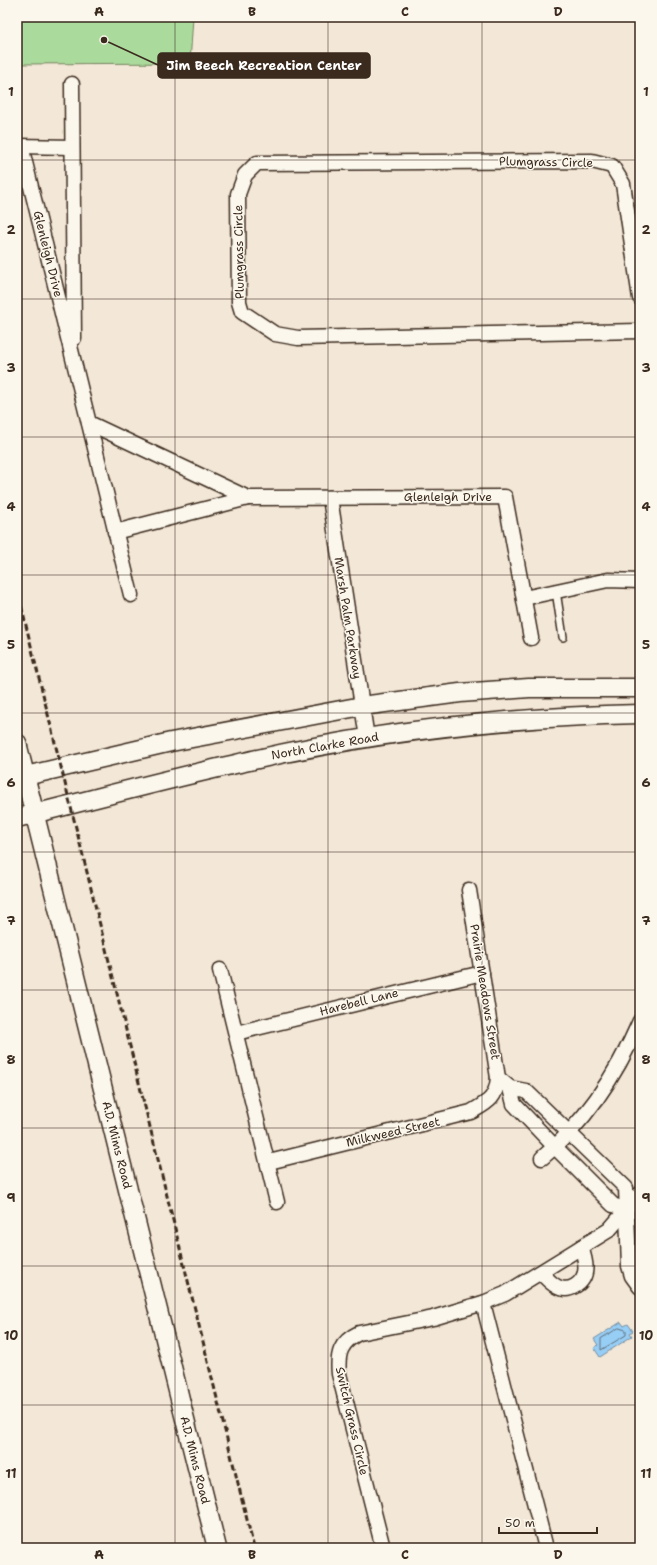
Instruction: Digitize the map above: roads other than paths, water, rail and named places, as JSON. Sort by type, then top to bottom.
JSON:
[{"type":"street","name":"Glenleigh Drive","points":[[72,84],[74,362]]},
{"type":"street","name":"Glenleigh Drive","points":[[72,147],[19,146],[131,595]]},
{"type":"street","name":"Plumgrass Circle","points":[[640,298],[623,184],[612,166],[592,161],[257,163],[245,175],[238,194],[239,302],[242,312],[275,334],[298,338],[640,331]]},
{"type":"street","name":"Glenleigh Drive","points":[[89,424],[248,498]]},
{"type":"street","name":"Glenleigh Drive","points":[[115,532],[248,498],[504,497],[531,638]]},
{"type":"street","name":"Marsh Palm Parkway","points":[[330,498],[367,738]]},
{"type":"street","points":[[524,598],[608,580],[640,581]]},
{"type":"street","points":[[21,777],[170,742],[362,706],[460,693],[529,688],[640,688]]},
{"type":"street","name":"North Clarke Road","points":[[17,818],[249,760],[367,738],[502,721],[640,714]]},
{"type":"street","name":"A.D. Mims Road","points":[[17,742],[21,777],[35,814],[217,1548]]},
{"type":"street","name":"Prairie Meadows Street","points":[[469,890],[498,1078]]},
{"type":"street","points":[[220,970],[277,1202]]},
{"type":"street","name":"Harebell Lane","points":[[236,1033],[482,973]]},
{"type":"street","points":[[542,1158],[569,1133],[592,1108],[624,1056],[640,1022]]},
{"type":"street","points":[[498,1078],[510,1088],[526,1091],[626,1188],[629,1266],[632,1276],[640,1287]]},
{"type":"street","name":"Milkweed Street","points":[[268,1162],[471,1112],[489,1101],[495,1094],[498,1078]]},
{"type":"street","points":[[510,1088],[514,1104],[554,1147],[613,1206],[626,1210]]},
{"type":"street","points":[[526,1117],[538,1103]]},
{"type":"street","name":"Switch Grass Circle","points":[[382,1548],[339,1374],[338,1360],[341,1348],[349,1338],[359,1333],[432,1318],[483,1303],[505,1294],[609,1230],[640,1194]]},
{"type":"street","points":[[541,1273],[560,1288],[570,1289],[578,1285],[586,1274],[585,1259],[581,1247]]},
{"type":"street","points":[[483,1303],[546,1548]]},
{"type":"lane","points":[[556,591],[563,637]]},
{"type":"water","points":[[621,1322],[624,1326],[628,1324],[633,1331],[630,1333],[632,1336],[600,1357],[594,1348],[598,1345],[594,1339]]},
{"type":"railway","points":[[17,589],[254,1548]]},
{"type":"place","name":"Jim Beech Recreation Center","points":[[104,40]]}]
